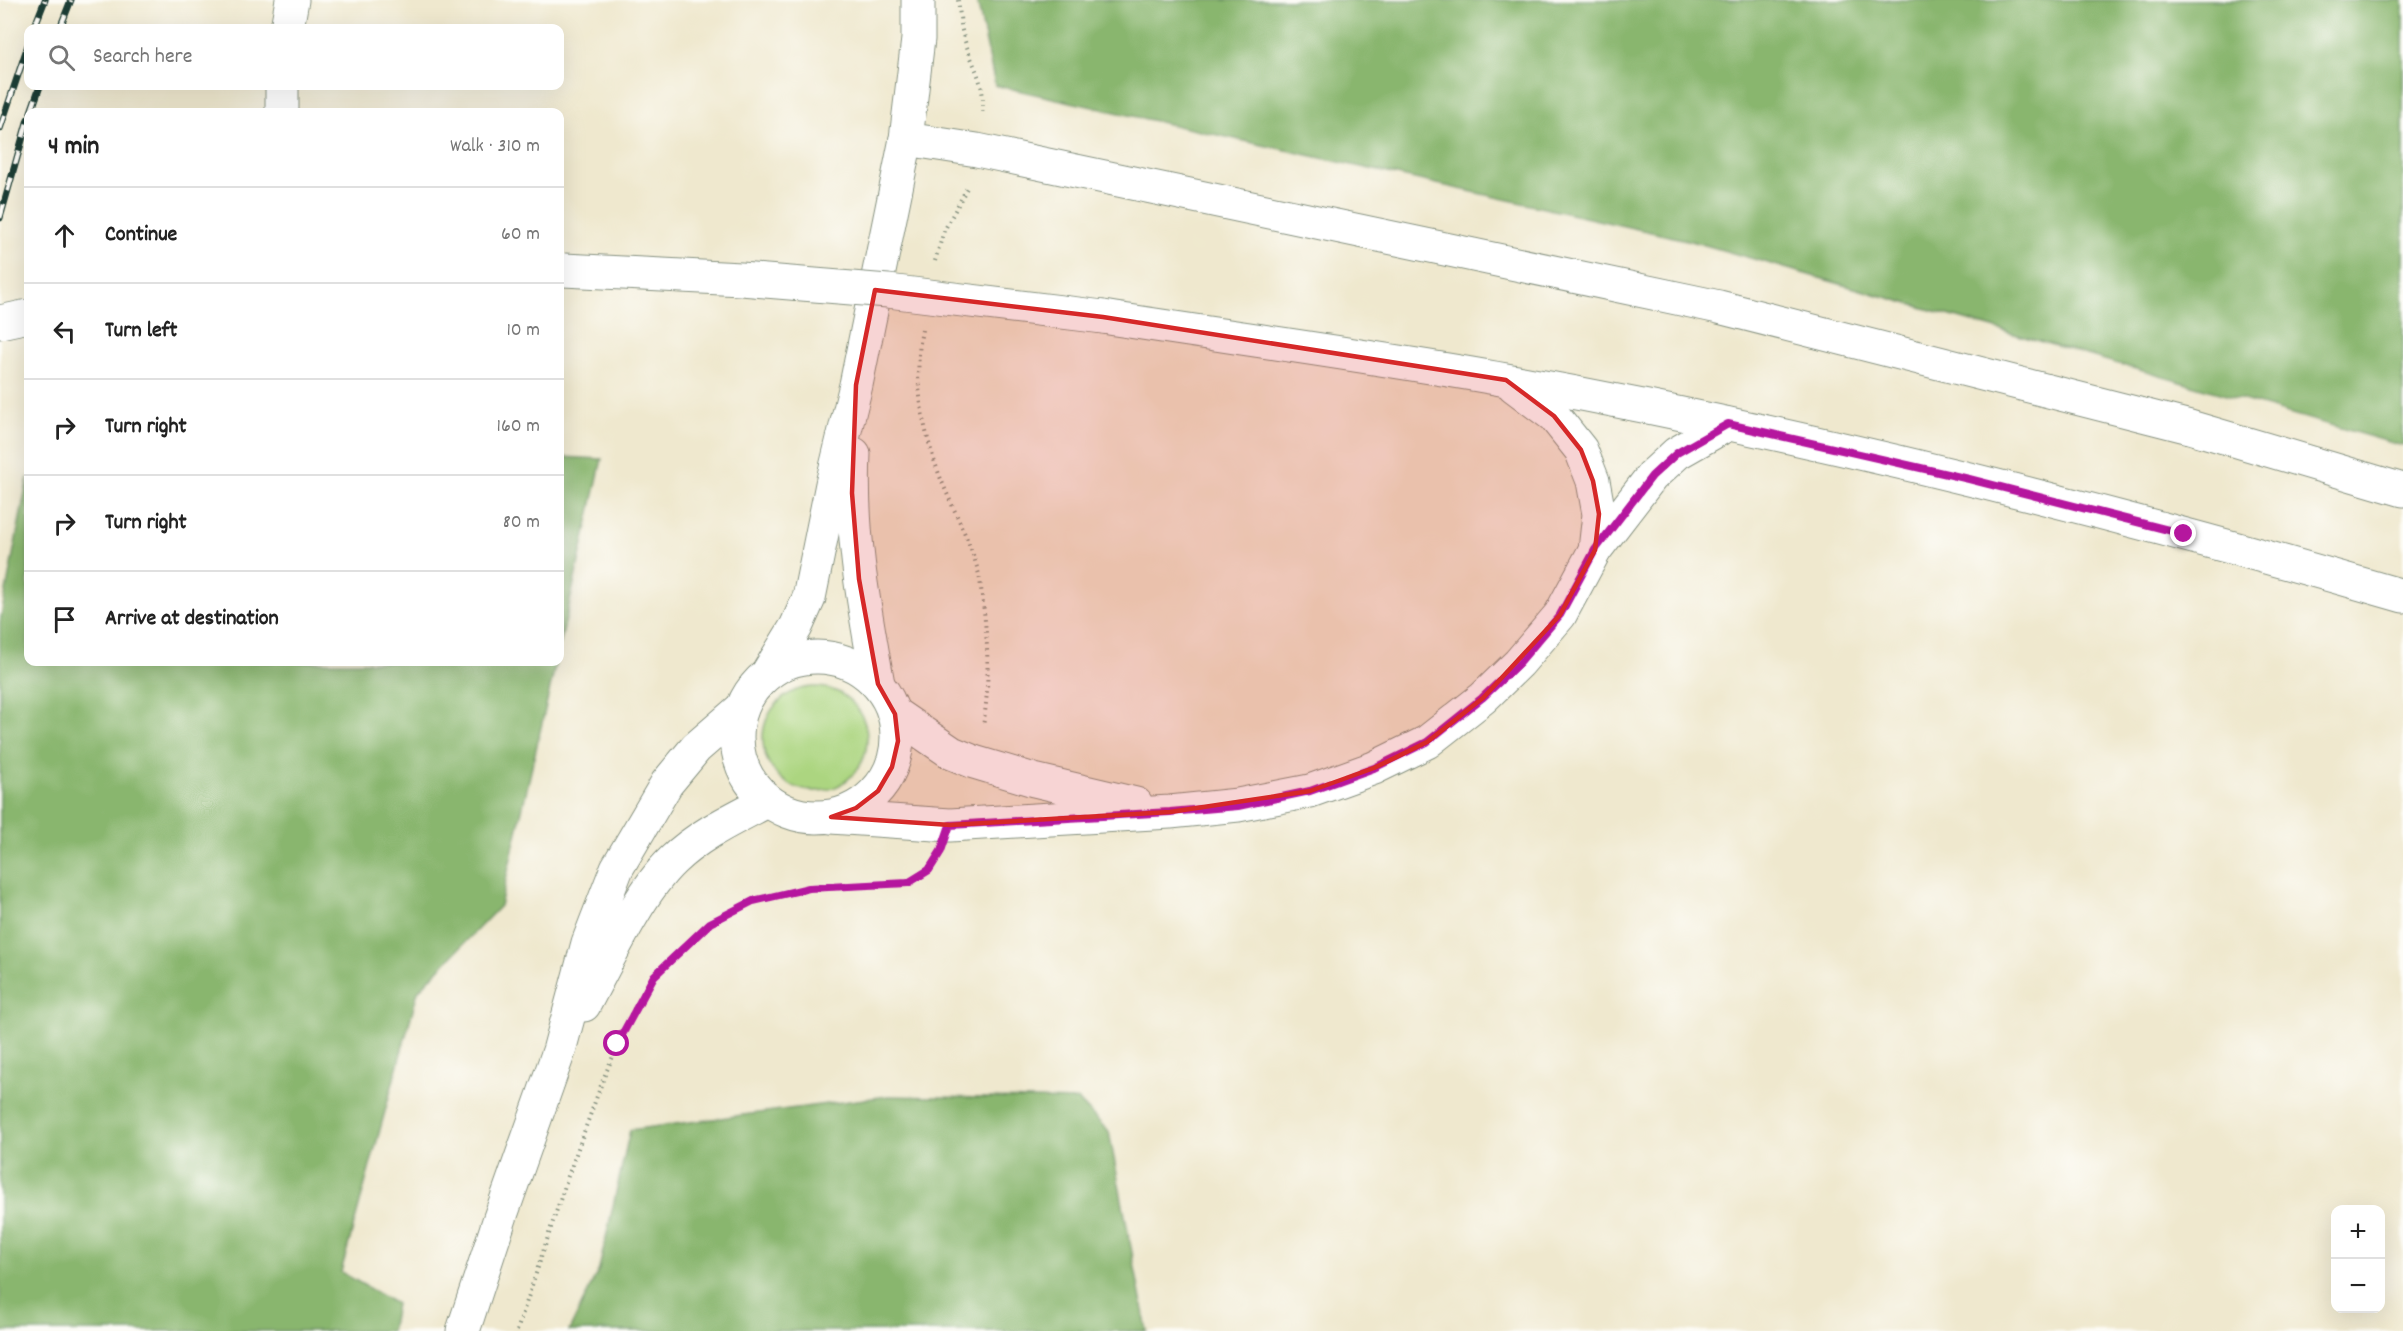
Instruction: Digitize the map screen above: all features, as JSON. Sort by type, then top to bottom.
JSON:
[{"type":"street","points":[[288,24],[292,0]]},
{"type":"street","points":[[918,0],[918,39],[906,139],[856,384],[808,598],[796,627],[769,671],[757,682],[741,709],[735,734],[739,759],[750,783],[767,801],[797,816],[950,825],[1238,806],[1310,791],[1374,768],[1427,742],[1482,698],[1519,663],[1560,615],[1595,550],[1652,476],[1677,453],[1728,424]]},
{"type":"street","points":[[282,90],[282,108]]},
{"type":"street","points":[[906,139],[977,150],[1719,307],[2190,428],[2403,490]]},
{"type":"street","points":[[564,270],[741,279],[888,291],[1103,317],[1506,380],[1728,424],[1969,479],[2150,525],[2403,596]]},
{"type":"street","points":[[0,322],[24,317]]},
{"type":"street","points":[[1506,380],[1554,416],[1581,450],[1593,481],[1599,514],[1595,550]]},
{"type":"street","points":[[831,817],[856,808],[878,791],[892,767],[898,741],[895,714],[878,684],[859,579],[852,493],[856,384]]},
{"type":"street","points":[[769,671],[796,658],[826,656],[855,665],[878,684]]},
{"type":"street","points":[[463,1331],[559,1052],[588,943],[617,868],[667,783],[696,748],[741,709]]},
{"type":"street","points":[[895,714],[952,753],[974,762],[1034,780],[1170,812]]},
{"type":"street","points":[[559,1052],[647,892],[672,861],[695,841],[767,801]]},
{"type":"path","points":[[933,266],[944,231],[968,188],[977,150],[984,93],[962,34],[958,0]]},
{"type":"path","points":[[923,320],[918,353],[919,397],[939,473],[978,572],[986,625],[988,700],[974,762]]},
{"type":"path","points":[[517,1331],[568,1176],[604,1077],[632,1013],[654,976],[710,923],[753,901],[809,888],[908,883],[920,877],[929,870],[941,851],[950,825]]},
{"type":"highlighted area","points":[[875,290],[1103,317],[1506,380],[1554,416],[1581,450],[1593,481],[1599,514],[1595,550],[1560,615],[1483,698],[1427,742],[1374,768],[1310,791],[1170,812],[950,825],[831,817],[856,808],[878,791],[892,767],[898,741],[895,714],[878,684],[859,579],[852,493],[856,385]]},
{"type":"green space","points":[[977,0],[2403,0],[2403,446],[1691,241],[995,85]]},
{"type":"green space","points":[[564,457],[602,459],[564,627]]},
{"type":"green space","points":[[24,498],[24,666],[555,666],[500,906],[418,991],[341,1272],[396,1304],[391,1331],[0,1331],[0,622]]},
{"type":"green space","points":[[815,687],[835,691],[852,702],[863,719],[867,739],[863,759],[852,776],[835,787],[815,791],[795,787],[778,776],[767,759],[763,739],[767,719],[778,702],[795,691]]},
{"type":"green space","points":[[888,1096],[1078,1100],[1109,1132],[1147,1331],[569,1331],[599,1269],[630,1130]]},
{"type":"railway","points":[[36,24],[45,0]]},
{"type":"railway","points":[[62,24],[71,0]]},
{"type":"railway","points":[[0,129],[24,57]]},
{"type":"railway","points":[[32,108],[39,90]]},
{"type":"railway","points":[[0,218],[24,133]]},
{"type":"route","points":[[617,1044],[654,976],[710,923],[753,901],[809,888],[908,883],[929,870],[941,851],[950,825],[1238,806],[1310,791],[1374,768],[1427,742],[1482,698],[1519,663],[1560,615],[1595,550],[1630,501],[1652,476],[1677,453],[1728,424],[1969,479],[2184,534]]}]
